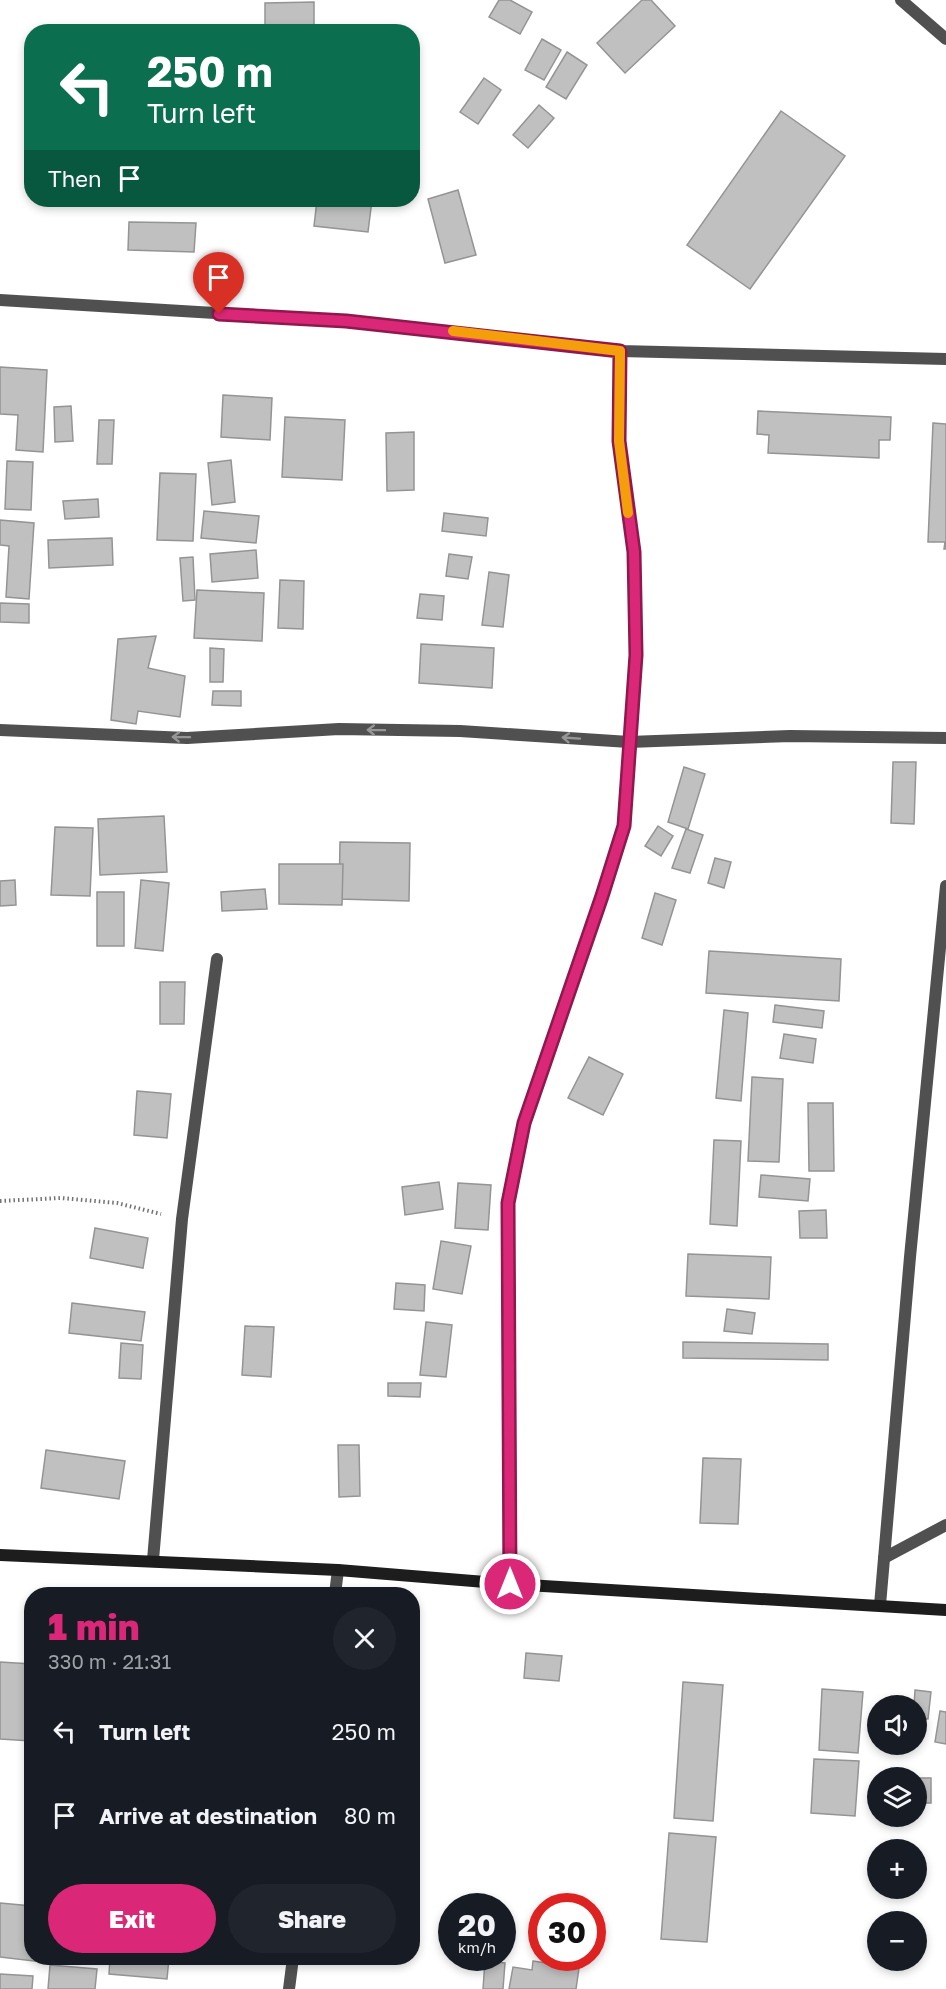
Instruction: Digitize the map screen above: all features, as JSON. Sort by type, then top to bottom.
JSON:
[{"type":"street","points":[[901,0],[946,39]]},
{"type":"street","points":[[0,300],[346,321],[620,351],[946,359]]},
{"type":"street","points":[[510,1584],[508,1203],[524,1123],[595,918],[624,826],[636,655],[634,564],[619,441],[620,351]]},
{"type":"street","points":[[0,730],[187,738],[339,729],[460,731],[629,742],[790,736],[946,738]]},
{"type":"street","points":[[880,1605],[946,885]]},
{"type":"street","points":[[153,1560],[182,1219],[217,959]]},
{"type":"street","points":[[884,1558],[946,1525]]},
{"type":"street","points":[[0,1555],[338,1570],[510,1584],[946,1610]]},
{"type":"street","points":[[336,1587],[338,1570]]},
{"type":"street","points":[[289,1989],[292,1965]]},
{"type":"path","points":[[0,1201],[61,1198],[117,1203],[182,1219]]},
{"type":"building","points":[[499,0],[510,0],[532,12],[520,34],[489,17]]},
{"type":"building","points":[[642,0],[651,0],[675,26],[625,73],[597,43]]},
{"type":"building","points":[[314,2],[314,24],[265,24],[265,3]]},
{"type":"building","points":[[542,39],[561,50],[544,80],[525,70]]},
{"type":"building","points":[[567,52],[587,65],[566,99],[546,87]]},
{"type":"building","points":[[484,78],[501,90],[478,124],[460,112]]},
{"type":"building","points":[[539,105],[554,118],[528,148],[513,135]]},
{"type":"building","points":[[781,111],[845,156],[750,289],[687,245]]},
{"type":"building","points":[[458,190],[476,255],[445,263],[428,199]]},
{"type":"building","points":[[316,207],[371,207],[368,232],[314,226]]},
{"type":"building","points":[[129,222],[196,223],[194,252],[128,250]]},
{"type":"building","points":[[0,367],[47,370],[43,452],[16,450],[18,415],[0,414]]},
{"type":"building","points":[[223,395],[272,398],[270,440],[221,437]]},
{"type":"building","points":[[71,406],[73,441],[55,442],[54,407]]},
{"type":"building","points":[[758,411],[891,417],[890,440],[879,440],[879,458],[768,453],[769,435],[757,434]]},
{"type":"building","points":[[285,417],[345,420],[342,480],[282,477]]},
{"type":"building","points":[[99,420],[114,420],[112,464],[97,464]]},
{"type":"building","points":[[933,423],[946,424],[946,549],[944,549],[945,542],[928,542]]},
{"type":"building","points":[[414,432],[414,490],[387,491],[386,433]]},
{"type":"building","points":[[231,460],[235,502],[212,505],[208,463]]},
{"type":"building","points":[[7,461],[33,462],[31,510],[5,509]]},
{"type":"building","points":[[160,473],[196,474],[193,541],[157,540]]},
{"type":"building","points":[[98,499],[99,517],[65,519],[63,501]]},
{"type":"building","points":[[204,511],[259,516],[256,543],[201,538]]},
{"type":"building","points":[[444,513],[488,518],[486,536],[442,531]]},
{"type":"building","points":[[0,520],[34,523],[29,599],[6,597],[9,546],[0,545]]},
{"type":"building","points":[[112,538],[113,565],[49,568],[48,540]]},
{"type":"building","points":[[256,550],[258,578],[212,582],[210,554]]},
{"type":"building","points":[[449,554],[472,557],[468,579],[446,576]]},
{"type":"building","points":[[193,557],[195,600],[183,601],[180,558]]},
{"type":"building","points":[[489,572],[509,575],[503,627],[482,625]]},
{"type":"building","points":[[280,580],[304,581],[303,629],[278,628]]},
{"type":"building","points":[[197,590],[264,593],[262,641],[194,638]]},
{"type":"building","points":[[420,594],[444,596],[442,620],[417,618]]},
{"type":"building","points":[[0,603],[29,604],[29,623],[0,622]]},
{"type":"building","points":[[156,636],[148,668],[185,676],[180,717],[138,711],[136,724],[111,720],[118,639]]},
{"type":"building","points":[[421,644],[494,648],[492,688],[419,683]]},
{"type":"building","points":[[210,648],[224,649],[223,682],[210,682]]},
{"type":"building","points":[[213,691],[241,691],[241,706],[212,705]]},
{"type":"building","points":[[893,762],[916,762],[914,824],[891,823]]},
{"type":"building","points":[[684,767],[705,774],[688,829],[668,822]]},
{"type":"building","points":[[164,816],[167,872],[100,875],[98,819]]},
{"type":"building","points":[[658,826],[673,836],[661,856],[645,846]]},
{"type":"building","points":[[55,827],[93,828],[90,896],[51,895]]},
{"type":"building","points":[[686,829],[703,835],[690,873],[672,868]]},
{"type":"building","points":[[340,842],[410,843],[409,901],[339,899]]},
{"type":"building","points":[[715,858],[731,862],[724,888],[708,883]]},
{"type":"building","points":[[279,864],[343,864],[342,905],[279,904]]},
{"type":"building","points":[[15,880],[16,905],[0,906],[0,881]]},
{"type":"building","points":[[141,880],[169,883],[163,951],[135,948]]},
{"type":"building","points":[[265,889],[267,909],[222,911],[221,892]]},
{"type":"building","points":[[97,892],[124,892],[124,946],[97,946]]},
{"type":"building","points":[[655,893],[676,900],[662,945],[642,938]]},
{"type":"building","points":[[709,951],[841,959],[839,1001],[706,993]]},
{"type":"building","points":[[160,982],[185,982],[184,1024],[160,1024]]},
{"type":"building","points":[[775,1005],[824,1011],[822,1028],[773,1022]]},
{"type":"building","points":[[724,1010],[748,1013],[741,1101],[716,1098]]},
{"type":"building","points":[[784,1034],[816,1039],[813,1063],[780,1058]]},
{"type":"building","points":[[589,1057],[623,1074],[603,1115],[568,1098]]},
{"type":"building","points":[[752,1077],[783,1079],[779,1162],[748,1161]]},
{"type":"building","points":[[137,1091],[171,1094],[167,1138],[134,1135]]},
{"type":"building","points":[[808,1103],[833,1103],[834,1171],[809,1171]]},
{"type":"building","points":[[714,1140],[741,1141],[737,1226],[710,1224]]},
{"type":"building","points":[[761,1175],[810,1179],[808,1201],[759,1197]]},
{"type":"building","points":[[439,1182],[443,1209],[405,1215],[402,1187]]},
{"type":"building","points":[[458,1183],[491,1185],[488,1230],[455,1228]]},
{"type":"building","points":[[826,1210],[827,1238],[800,1238],[799,1211]]},
{"type":"building","points":[[95,1228],[148,1238],[143,1268],[90,1258]]},
{"type":"building","points":[[441,1241],[471,1246],[462,1294],[433,1289]]},
{"type":"building","points":[[688,1254],[771,1257],[769,1299],[686,1296]]},
{"type":"building","points":[[396,1283],[425,1285],[424,1311],[394,1309]]},
{"type":"building","points":[[72,1303],[145,1312],[141,1341],[69,1333]]},
{"type":"building","points":[[727,1309],[755,1313],[752,1334],[724,1331]]},
{"type":"building","points":[[426,1322],[452,1325],[446,1377],[420,1375]]},
{"type":"building","points":[[245,1326],[274,1327],[271,1377],[242,1375]]},
{"type":"building","points":[[683,1342],[828,1344],[828,1360],[683,1358]]},
{"type":"building","points":[[121,1343],[143,1345],[141,1379],[119,1378]]},
{"type":"building","points":[[388,1383],[421,1383],[420,1397],[388,1396]]},
{"type":"building","points":[[338,1445],[359,1445],[360,1496],[339,1497]]},
{"type":"building","points":[[46,1450],[125,1461],[119,1499],[41,1488]]},
{"type":"building","points":[[703,1458],[741,1459],[738,1524],[700,1523]]},
{"type":"building","points":[[526,1653],[562,1656],[559,1681],[524,1678]]},
{"type":"building","points":[[0,1662],[24,1664],[24,1741],[0,1739]]},
{"type":"building","points":[[683,1682],[723,1685],[713,1821],[674,1818]]},
{"type":"building","points":[[822,1689],[863,1692],[858,1753],[819,1750]]},
{"type":"building","points":[[915,1690],[931,1692],[928,1719],[927,1695],[915,1695]]},
{"type":"building","points":[[940,1711],[946,1712],[946,1744],[935,1742]]},
{"type":"building","points":[[814,1759],[859,1761],[855,1816],[811,1813]]},
{"type":"building","points":[[927,1778],[931,1778],[931,1803],[927,1803]]},
{"type":"building","points":[[669,1833],[716,1837],[707,1942],[661,1939]]},
{"type":"building","points":[[0,1903],[24,1905],[24,1960],[0,1957]]},
{"type":"building","points":[[50,1965],[97,1969],[95,1989],[48,1989]]},
{"type":"building","points":[[110,1965],[168,1965],[167,1979],[109,1974]]},
{"type":"building","points":[[516,1967],[528,1971],[579,1971],[576,1989],[509,1989],[512,1971],[516,1971]]},
{"type":"building","points":[[484,1971],[504,1971],[503,1989],[483,1989]]},
{"type":"building","points":[[0,1974],[33,1976],[32,1989],[0,1989]]},
{"type":"slow traffic","points":[[453,331],[620,351],[619,441],[628,513]]},
{"type":"route","points":[[219,314],[346,321],[620,351],[619,441],[634,552],[636,655],[624,826],[524,1123],[508,1203],[510,1584]]}]
